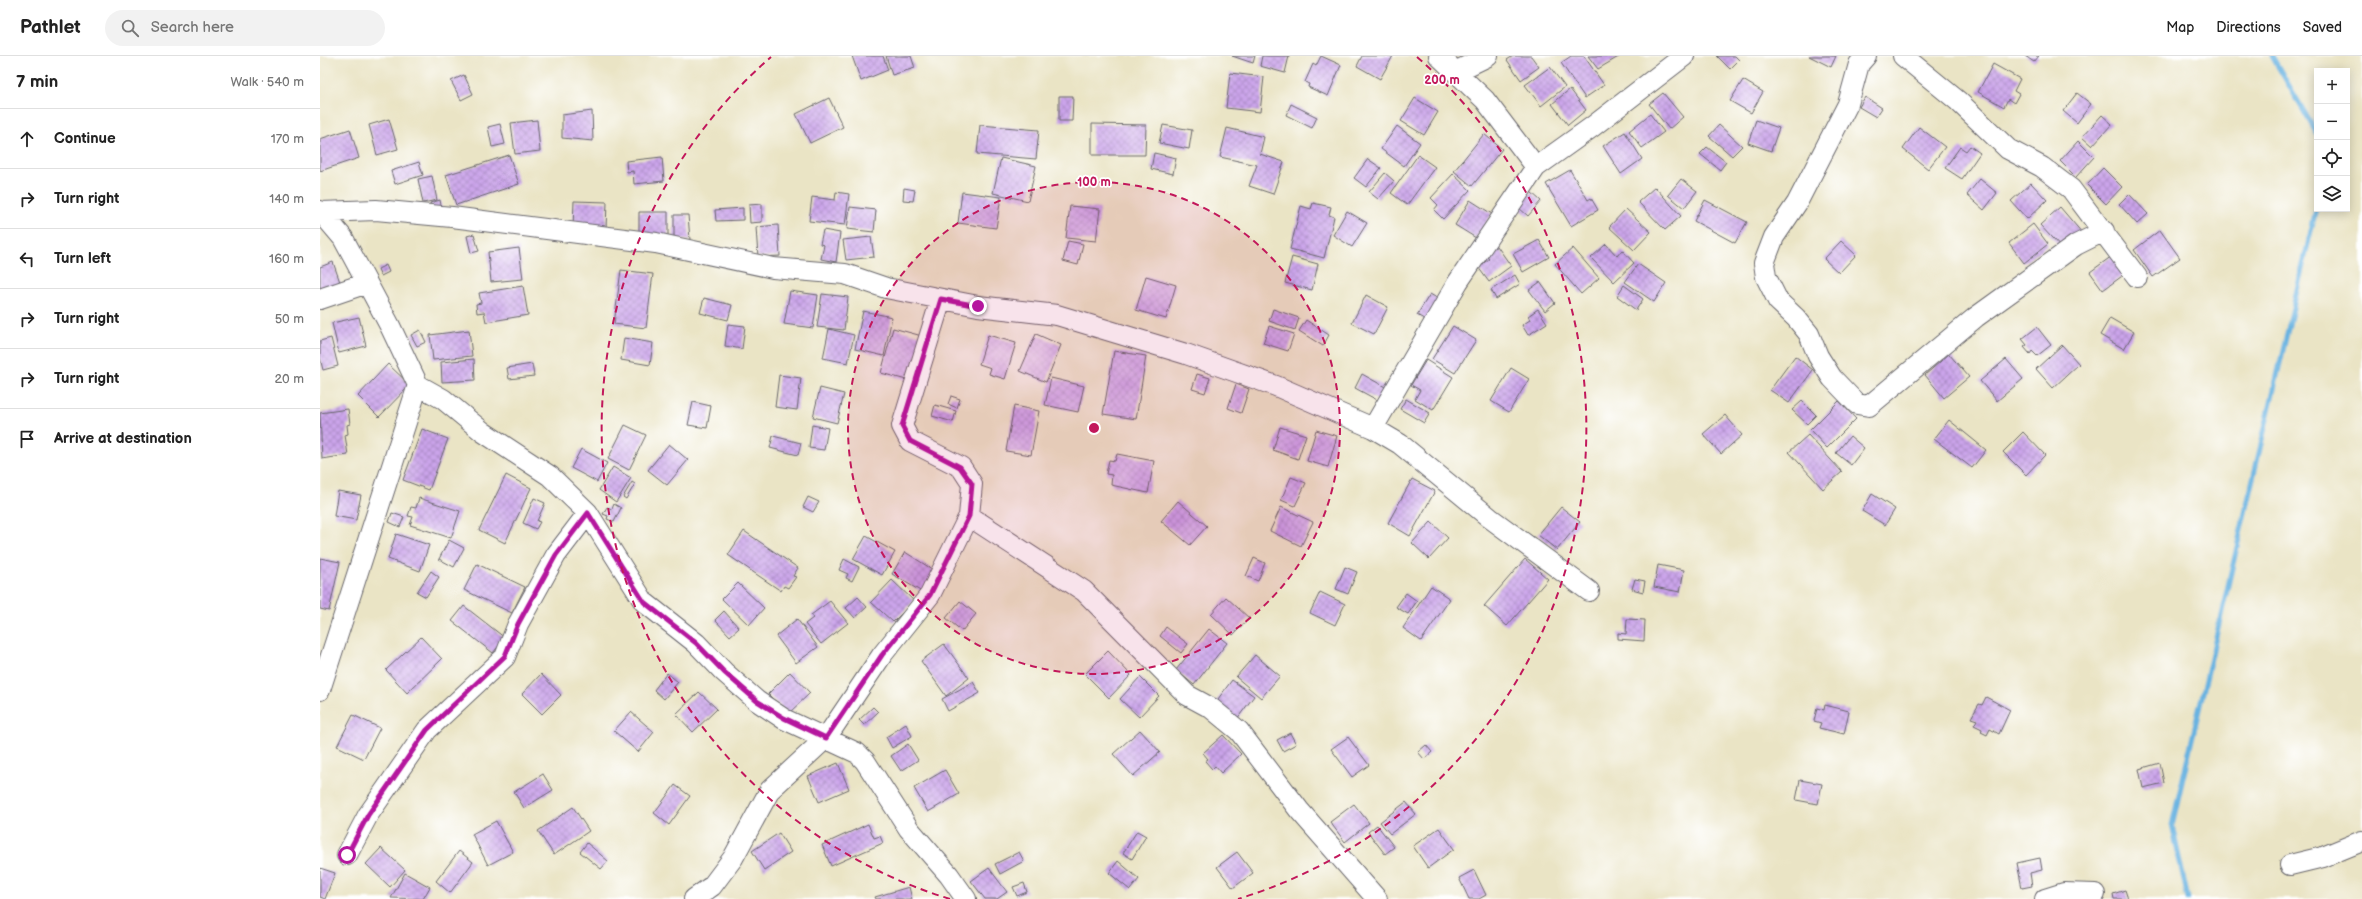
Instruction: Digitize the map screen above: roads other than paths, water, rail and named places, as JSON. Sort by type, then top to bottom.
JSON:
[{"type":"street","points":[[1439,56],[1485,100],[1536,167]]},
{"type":"street","points":[[1455,72],[1488,56]]},
{"type":"street","points":[[1373,428],[1458,282],[1536,167],[1592,127],[1684,56]]},
{"type":"street","points":[[1866,56],[1859,64],[1848,104],[1797,203],[1774,237],[1764,263],[1766,277],[1778,301],[1796,318],[1809,334],[1818,356],[1832,378],[1857,404],[1869,406],[1976,317],[2076,245],[2104,231]]},
{"type":"street","points":[[1903,56],[1958,101],[2008,148],[2042,167],[2071,189],[2104,231],[2137,277]]},
{"type":"street","points":[[321,212],[376,210],[429,214],[656,243],[773,268],[845,274],[886,288],[978,306],[1057,315],[1186,354],[1276,386],[1373,428],[1400,444],[1490,518],[1589,591]]},
{"type":"street","points":[[321,212],[343,238],[418,385],[443,399],[483,432],[550,476],[588,513],[644,602],[696,643],[724,672],[757,701],[784,718],[857,753],[865,761],[909,829],[949,875],[966,899]]},
{"type":"street","points":[[320,299],[367,283]]},
{"type":"street","points":[[694,899],[712,886],[733,858],[770,790],[826,738],[882,655],[930,595],[969,516],[972,484],[960,467],[910,441],[902,426],[941,299]]},
{"type":"street","points":[[320,690],[418,385]]},
{"type":"street","points":[[347,855],[368,815],[427,730],[505,656],[518,624],[556,555],[588,513]]},
{"type":"street","points":[[969,516],[1084,591],[1187,695],[1211,708],[1239,732],[1299,810],[1377,899]]},
{"type":"street","points":[[2290,865],[2323,857],[2362,842]]},
{"type":"street","points":[[2045,899],[2064,893],[2095,894]]},
{"type":"waterway","points":[[2272,56],[2314,129]]},
{"type":"waterway","points":[[2188,899],[2172,825],[2315,212]]}]
